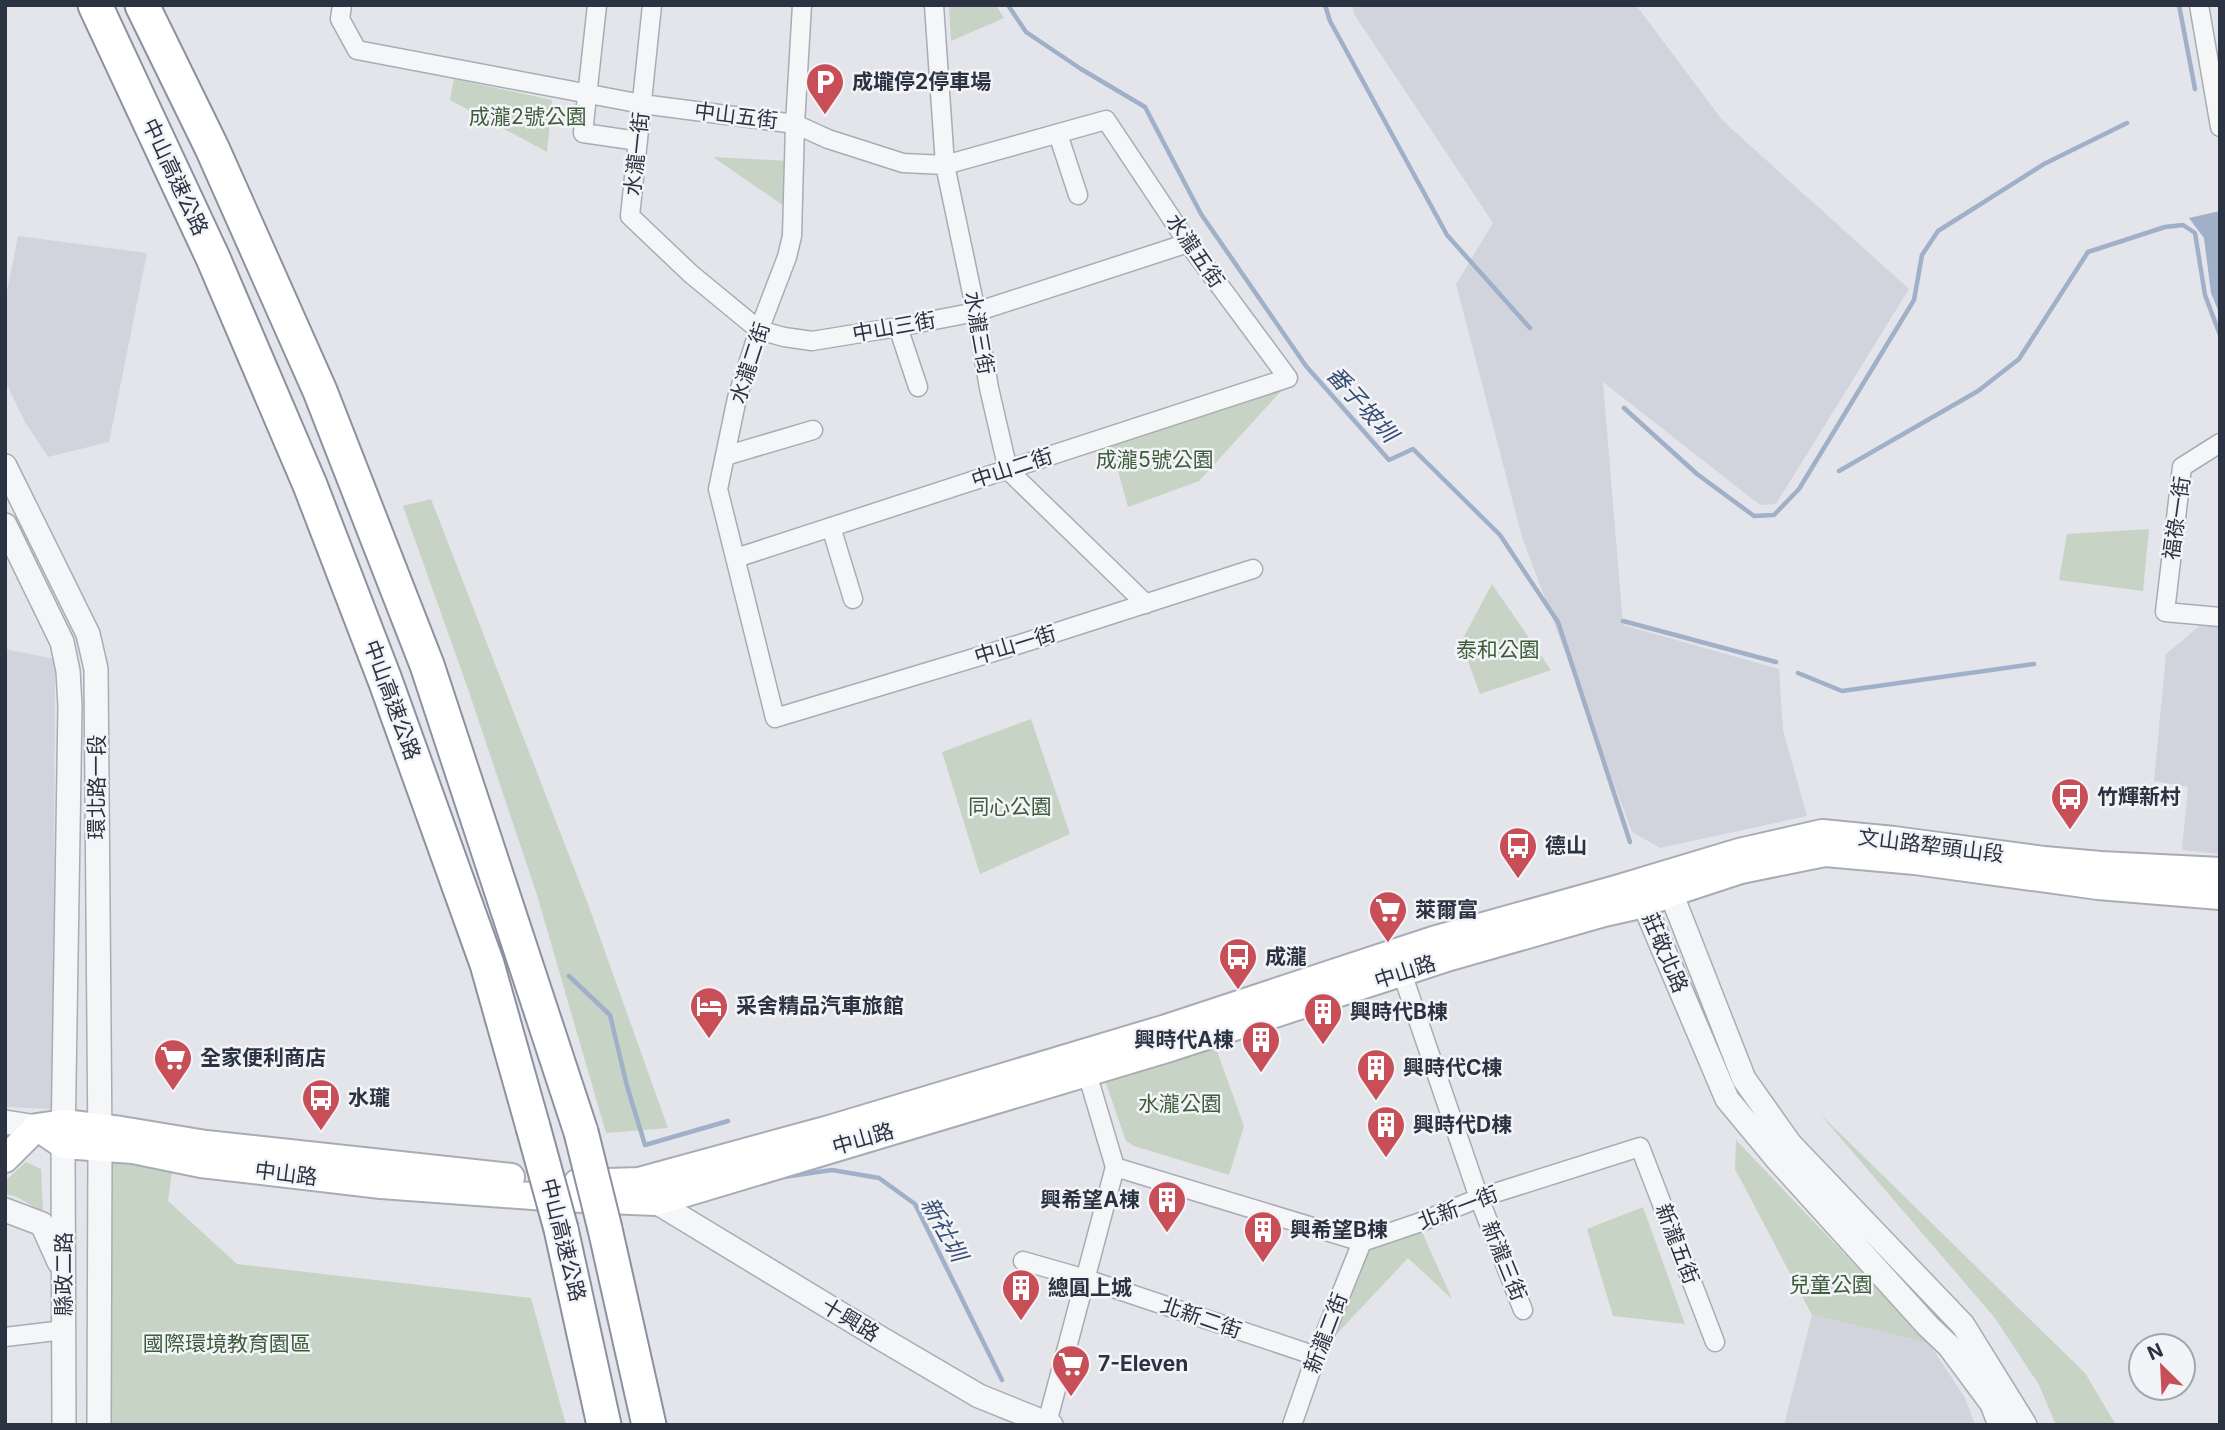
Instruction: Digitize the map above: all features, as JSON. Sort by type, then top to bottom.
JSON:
[{"type":"highway","name":"中山高速公路","points":[[95,5],[213,258],[310,485],[390,693],[487,964],[561,1229],[604,1425]]},
{"type":"highway","name":"中山高速公路","points":[[142,5],[212,148],[320,391],[427,665],[581,1132],[649,1425]]},
{"type":"main road","name":"文山路犂頭山段","points":[[1646,891],[1739,852],[1822,833],[2044,860],[2220,871]]},
{"type":"main road","name":"文山路犂頭山段","points":[[1671,893],[1741,870],[1825,853],[1915,861],[2098,886],[2220,896]]},
{"type":"main road","name":"中山路","points":[[99,1138],[121,1130],[206,1144],[562,1183],[639,1181],[829,1129],[1163,1030],[1433,940],[1646,891],[1671,893]]},
{"type":"main road","name":"中山路","points":[[37,1127],[63,1134],[99,1138],[133,1150],[201,1164],[381,1185],[656,1202],[1087,1073],[1463,953],[1604,913],[1646,891]]},
{"type":"main road","points":[[5,1159],[37,1127]]},
{"type":"street","name":"中山五街","points":[[342,5],[340,19],[357,50],[642,104],[795,124],[828,139],[903,163],[945,165],[1106,120]]},
{"type":"street","points":[[597,5],[583,133],[638,141]]},
{"type":"street","name":"水瀧一街","points":[[652,5],[630,216],[691,274],[759,330]]},
{"type":"street","name":"水瀧二街","points":[[775,718],[718,489],[737,398],[792,236],[802,5]]},
{"type":"street","name":"水瀧三街","points":[[934,5],[945,165],[1008,470]]},
{"type":"street","points":[[2199,5],[2219,118]]},
{"type":"street","name":"水瀧五街","points":[[1106,120],[1188,243],[1289,378]]},
{"type":"street","points":[[1058,134],[1078,195]]},
{"type":"street","name":"中山三街","points":[[759,330],[812,341],[976,312],[1188,243]]},
{"type":"street","points":[[898,327],[918,387]]},
{"type":"street","name":"中山二街","points":[[736,558],[1289,378]]},
{"type":"street","points":[[725,456],[813,430]]},
{"type":"street","name":"福祿一街","points":[[2220,443],[2182,467],[2165,612],[2220,617]]},
{"type":"street","name":"環北路一段","points":[[5,466],[88,634],[96,669],[99,1138]]},
{"type":"street","points":[[1008,470],[1146,604]]},
{"type":"street","name":"環北路一段","points":[[5,525],[62,642],[68,671],[63,1134]]},
{"type":"street","points":[[831,527],[853,599]]},
{"type":"street","name":"中山一街","points":[[775,718],[1020,644],[1253,569]]},
{"type":"street","name":"莊敬北路","points":[[1646,891],[1727,1098],[1784,1168],[1949,1346],[1992,1404],[2000,1425]]},
{"type":"street","name":"莊敬北路","points":[[1671,893],[1744,1079],[1790,1144],[1963,1325],[2024,1419],[2025,1425]]},
{"type":"street","name":"新瀧三街","points":[[1402,973],[1479,1198],[1523,1310]]},
{"type":"street","points":[[1049,1424],[1115,1167],[1087,1073]]},
{"type":"street","name":"中山路","points":[[5,1122],[37,1127]]},
{"type":"street","name":"縣政二路","points":[[63,1134],[64,1425]]},
{"type":"street","name":"縣政二路","points":[[99,1138],[99,1425]]},
{"type":"street","name":"北新一街","points":[[1362,1242],[1479,1198],[1640,1146]]},
{"type":"street","name":"新瀧五街","points":[[1640,1146],[1715,1342]]},
{"type":"street","points":[[1115,1167],[1362,1242]]},
{"type":"street","name":"十興路","points":[[639,1181],[656,1202],[877,1336],[979,1396],[1049,1424]]},
{"type":"street","points":[[5,1210],[42,1224],[64,1273]]},
{"type":"street","name":"新瀧二街","points":[[1292,1425],[1315,1356],[1362,1242]]},
{"type":"street","name":"北新二街","points":[[1023,1261],[1086,1279],[1315,1356]]},
{"type":"street","points":[[5,1336],[64,1330]]},
{"type":"shaded area","points":[[1352,5],[1636,5],[1723,121],[1909,289],[1776,504],[1760,505],[1603,382],[1623,625],[1779,669],[1783,730],[1807,816],[1660,848],[1632,832],[1522,537],[1456,284],[1493,223],[1354,14]]},
{"type":"shaded area","points":[[18,236],[147,253],[109,442],[48,457],[25,422],[5,381],[5,302]]},
{"type":"shaded area","points":[[2203,623],[2220,625],[2220,854],[2182,850],[2188,787],[2154,781],[2166,654]]},
{"type":"shaded area","points":[[5,649],[55,659],[53,1109],[5,1107]]},
{"type":"shaded area","points":[[1812,1315],[1929,1343],[1965,1398],[1975,1425],[1784,1425]]},
{"type":"green space","points":[[949,5],[996,5],[1004,18],[951,41]]},
{"type":"green space","name":"成瀧2號公園","points":[[454,79],[552,100],[547,152],[450,100]]},
{"type":"green space","points":[[713,157],[789,161],[787,208]]},
{"type":"green space","name":"成瀧5號公園","points":[[1292,379],[1199,481],[1128,507],[1109,438]]},
{"type":"green space","points":[[431,499],[588,904],[668,1128],[606,1133],[537,895],[403,506]]},
{"type":"green space","points":[[2149,529],[2143,591],[2059,580],[2067,534]]},
{"type":"green space","name":"泰和公園","points":[[1492,584],[1551,670],[1480,694],[1461,642]]},
{"type":"green space","name":"同心公園","points":[[1031,719],[1070,834],[980,874],[942,752]]},
{"type":"green space","name":"水瀧公園","points":[[1213,1040],[1244,1126],[1229,1175],[1134,1146],[1126,1141],[1101,1069]]},
{"type":"green space","name":"兒童公園","points":[[1820,1114],[2085,1373],[2116,1425],[2056,1425],[2039,1385],[1995,1318]]},
{"type":"green space","name":"兒童公園","points":[[1736,1140],[1929,1343],[1812,1315],[1735,1169]]},
{"type":"green space","name":"國際環境教育園區","points":[[110,1157],[173,1164],[168,1201],[237,1264],[531,1298],[566,1425],[109,1425]]},
{"type":"green space","points":[[26,1162],[41,1169],[43,1212],[15,1196],[5,1194],[5,1181]]},
{"type":"green space","points":[[1643,1207],[1685,1324],[1613,1316],[1587,1229]]},
{"type":"green space","points":[[1418,1223],[1452,1299],[1408,1258],[1316,1356],[1362,1242]]},
{"type":"water","points":[[2220,211],[2220,315],[2211,293],[2204,238],[2189,218]]},
{"type":"waterway","name":"番子坡圳","points":[[1008,5],[1026,32],[1145,107],[1201,214],[1306,366],[1389,460],[1413,449],[1500,535],[1558,622],[1630,842]]},
{"type":"waterway","points":[[1325,5],[1330,21],[1447,235],[1530,328]]},
{"type":"waterway","points":[[2179,5],[2195,89]]},
{"type":"waterway","points":[[1624,408],[1697,474],[1754,516],[1774,515],[1799,489],[1914,300],[1922,255],[1938,231],[2044,164],[2127,123]]},
{"type":"waterway","points":[[1839,471],[1978,391],[2019,359],[2088,252],[2165,227],[2183,225],[2195,233],[2205,295],[2220,335]]},
{"type":"waterway","points":[[1623,621],[1776,662]]},
{"type":"waterway","points":[[1798,673],[1842,691],[2034,664]]},
{"type":"waterway","name":"新社圳","points":[[569,976],[610,1015],[645,1145],[728,1121]]},
{"type":"waterway","name":"新社圳","points":[[783,1177],[832,1170],[879,1178],[915,1204],[1002,1380]]},
{"type":"place","name":"成壠停2停車場","points":[[825,116]]},
{"type":"place","name":"竹輝新村","points":[[2070,831]]},
{"type":"place","name":"德山","points":[[1518,880]]},
{"type":"place","name":"萊爾富","points":[[1388,944]]},
{"type":"place","name":"成瀧","points":[[1238,991]]},
{"type":"place","name":"采舍精品汽車旅館","points":[[709,1040]]},
{"type":"place","name":"興時代B棟","points":[[1323,1046]]},
{"type":"place","name":"興時代A棟","points":[[1261,1074]]},
{"type":"place","name":"全家便利商店","points":[[173,1092]]},
{"type":"place","name":"興時代C棟","points":[[1376,1102]]},
{"type":"place","name":"水瓏","points":[[321,1132]]},
{"type":"place","name":"興時代D棟","points":[[1386,1159]]},
{"type":"place","name":"興希望A棟","points":[[1167,1234]]},
{"type":"place","name":"興希望B棟","points":[[1263,1264]]},
{"type":"place","name":"總圓上城","points":[[1021,1322]]},
{"type":"place","name":"7-Eleven","points":[[1071,1398]]}]
